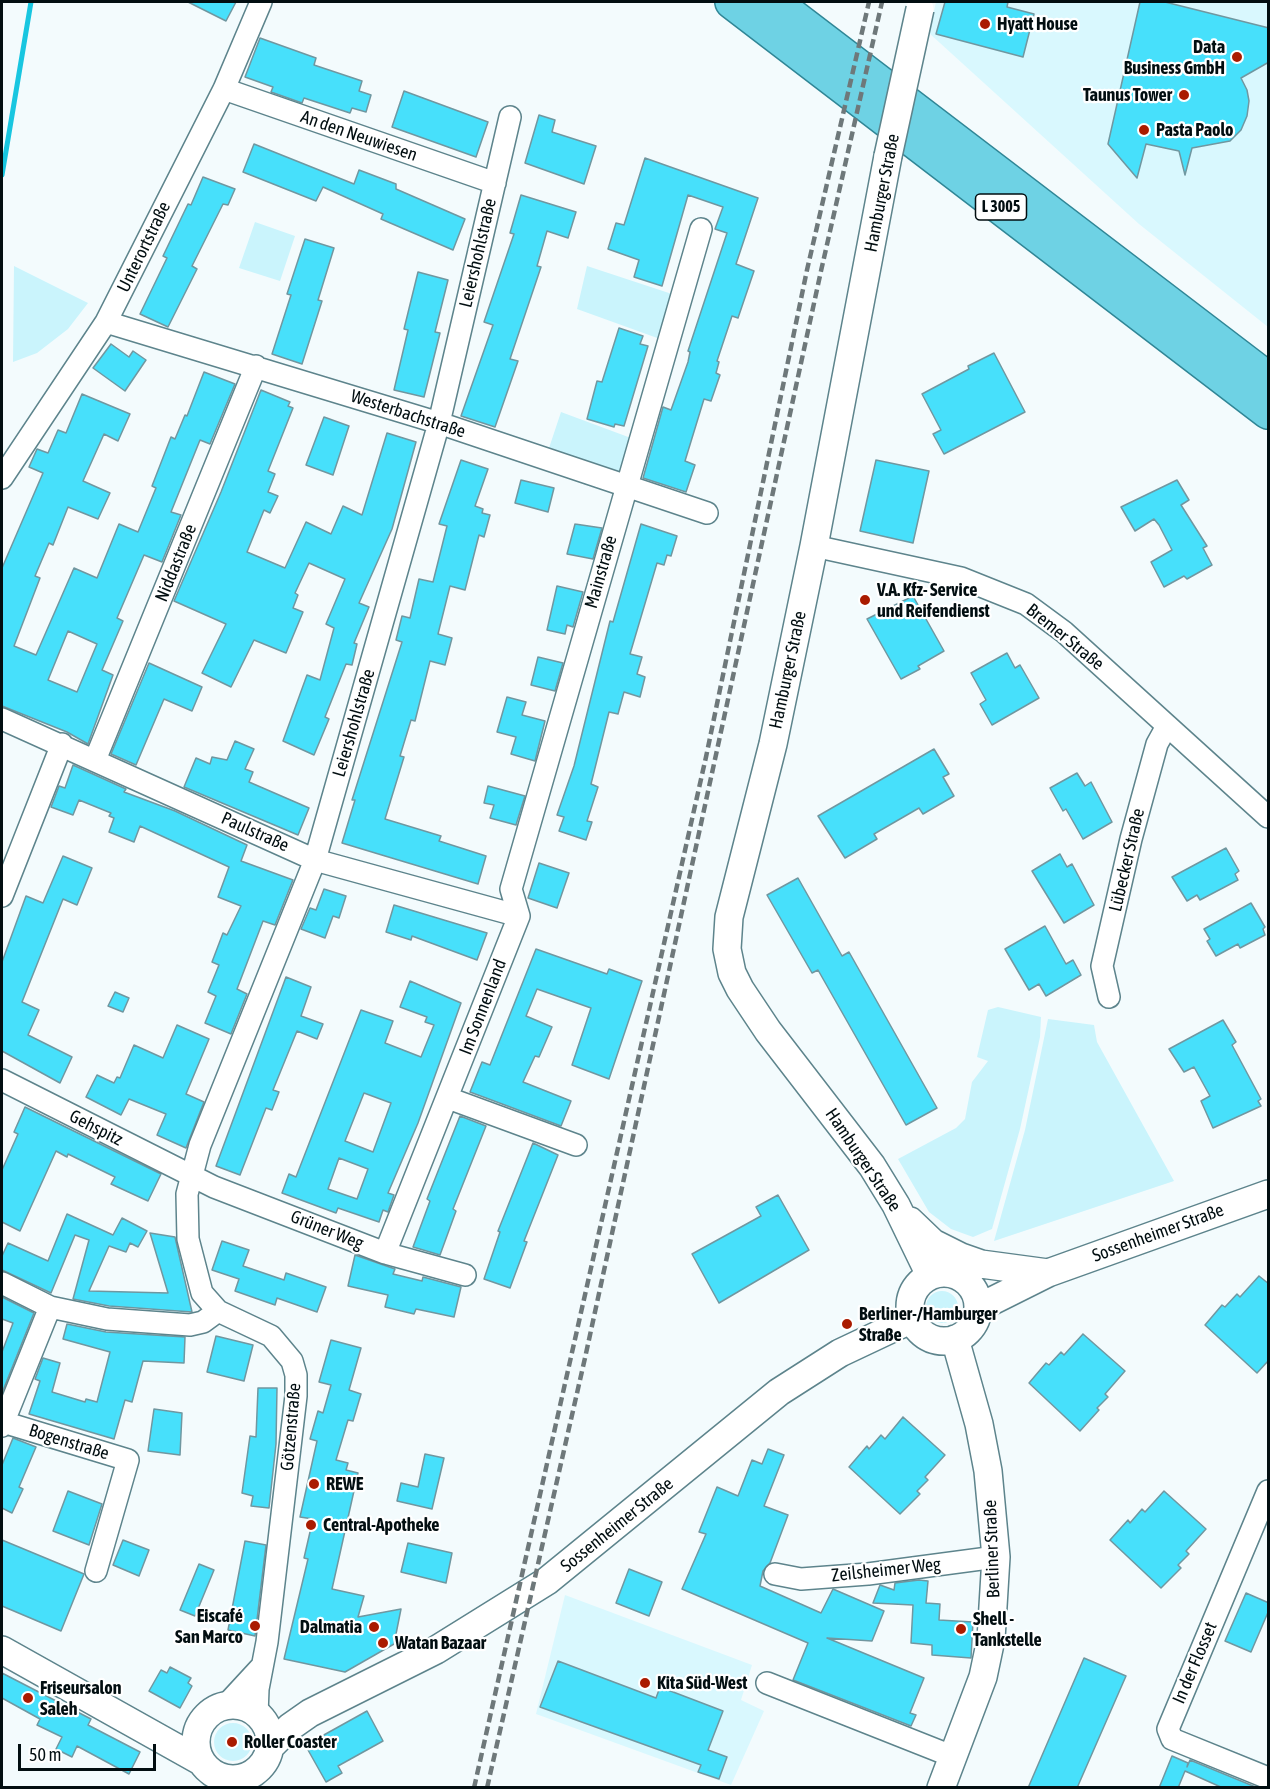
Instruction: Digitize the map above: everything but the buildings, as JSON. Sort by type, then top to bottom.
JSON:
[{"type":"highway","name":"L 3005","points":[[732,2],[1269,412]]},
{"type":"highway","name":"L 3005","points":[[774,2],[1269,379]]},
{"type":"street","name":"Unterortstraße","points":[[2,478],[106,322],[224,89],[261,2]]},
{"type":"street","name":"Hamburger Straße","points":[[921,5],[888,156],[814,546],[772,744],[729,917],[727,949],[732,973],[768,1031],[872,1166],[896,1204],[930,1275]]},
{"type":"street","name":"An den Neuwiesen","points":[[224,89],[495,183]]},
{"type":"street","name":"Leiershohlstraße","points":[[218,1311],[202,1293],[188,1239],[187,1194],[191,1177],[200,1145],[315,860],[439,423],[510,117]]},
{"type":"street","name":"Mainstraße","points":[[519,916],[511,889],[701,229]]},
{"type":"street","name":"Westerbachstraße","points":[[106,322],[439,423],[626,488],[706,513]]},
{"type":"street","name":"Niddastraße","points":[[95,760],[256,366]]},
{"type":"street","name":"Bremer Straße","points":[[814,546],[961,578],[1026,604],[1064,632],[1269,817]]},
{"type":"street","name":"Paulstraße","points":[[2,719],[62,744],[315,860],[519,916]]},
{"type":"street","name":"Lübecker Straße","points":[[1108,997],[1102,966],[1131,839],[1157,744],[1167,726]]},
{"type":"street","points":[[2,896],[62,744]]},
{"type":"street","name":"Im Sonnenland","points":[[385,1253],[519,916]]},
{"type":"street","name":"Gehspitz","points":[[2,1080],[191,1177]]},
{"type":"street","points":[[448,1098],[576,1146]]},
{"type":"street","name":"Grüner Weg","points":[[191,1177],[385,1253],[465,1275]]},
{"type":"street","name":"Sossenheimer Straße","points":[[975,1297],[1269,1194]]},
{"type":"street","points":[[896,1204],[920,1233],[946,1252],[981,1264],[1048,1272]]},
{"type":"street","points":[[952,1273],[975,1297],[974,1324],[955,1339],[946,1341],[929,1338],[912,1319],[910,1298],[921,1281],[930,1275],[952,1273]]},
{"type":"street","points":[[2,1283],[50,1307],[107,1319],[190,1325],[203,1322],[218,1311]]},
{"type":"street","points":[[2,1424],[50,1307]]},
{"type":"street","name":"Götzenstraße","points":[[218,1311],[271,1336],[292,1361],[296,1375],[270,1624],[261,1666],[258,1716]]},
{"type":"street","name":"Sossenheimer Straße","points":[[269,1748],[310,1713],[436,1650],[547,1581],[779,1392],[840,1353],[912,1319]]},
{"type":"street","name":"Berliner Straße","points":[[941,1788],[983,1677],[991,1639],[996,1557],[986,1462],[955,1339]]},
{"type":"street","name":"Bogenstraße","points":[[2,1424],[128,1460],[129,1465],[96,1571]]},
{"type":"street","name":"In der Flosset","points":[[1269,1491],[1168,1729],[1172,1739],[1269,1778]]},
{"type":"street","name":"Zeilsheimer Weg","points":[[776,1574],[801,1579],[868,1574],[996,1557]]},
{"type":"street","points":[[2,1650],[151,1734],[214,1775],[250,1780],[264,1761],[269,1748],[267,1729],[258,1716],[240,1706],[225,1706],[211,1713],[201,1724],[174,1735],[151,1734]]},
{"type":"street","name":"Götzenstraße","points":[[225,1706],[261,1666]]},
{"type":"street","points":[[767,1683],[954,1757]]},
{"type":"street","name":"Sossenheimer Straße","points":[[258,1716],[310,1713]]},
{"type":"street","points":[[201,1724],[196,1748],[214,1775]]},
{"type":"shaded area","points":[[936,2],[1268,2],[1268,327],[1139,224],[929,33]]},
{"type":"shaded area","points":[[255,222],[295,236],[280,281],[239,268]]},
{"type":"shaded area","points":[[14,266],[88,303],[68,329],[37,353],[13,362]]},
{"type":"shaded area","points":[[587,266],[672,294],[660,339],[577,309]]},
{"type":"shaded area","points":[[561,412],[639,441],[625,488],[545,460]]},
{"type":"shaded area","points":[[998,1007],[1041,1017],[1040,1037],[1020,1129],[992,1229],[973,1237],[951,1229],[929,1212],[898,1159],[956,1128],[965,1119],[972,1082],[988,1061],[977,1057],[988,1010]]},
{"type":"shaded area","points":[[1048,1019],[1094,1025],[1097,1042],[1174,1181],[994,1241],[1025,1130]]},
{"type":"shaded area","points":[[942,1291],[954,1295],[958,1307],[954,1319],[942,1323],[930,1319],[926,1307],[930,1295]]},
{"type":"shaded area","name":"Kita Süd-West","points":[[565,1595],[752,1665],[741,1700],[764,1711],[731,1785],[536,1714]]},
{"type":"shaded area","points":[[233,1723],[247,1728],[252,1742],[247,1756],[233,1761],[219,1756],[214,1742],[219,1728]]},
{"type":"waterway","points":[[2,175],[31,2]]},
{"type":"railway","points":[[474,1788],[706,757],[807,270],[869,2]]},
{"type":"railway","points":[[487,1788],[585,1358],[821,271],[882,2]]},
{"type":"place","name":"Hyatt House","points":[[985,24]]},
{"type":"place","name":"Data Business GmbH","points":[[1237,57]]},
{"type":"place","name":"Taunus Tower","points":[[1184,95]]},
{"type":"place","name":"Pasta Paolo","points":[[1144,130]]},
{"type":"place","name":"V.A. Kfz- Service und Reifendienst","points":[[865,600]]},
{"type":"place","name":"Berliner-/Hamburger Straße","points":[[847,1324]]},
{"type":"place","name":"REWE","points":[[314,1484]]},
{"type":"place","name":"Central-Apotheke","points":[[311,1525]]},
{"type":"place","name":"Eiscafé San Marco","points":[[255,1626]]},
{"type":"place","name":"Dalmatia","points":[[374,1627]]},
{"type":"place","name":"Shell - Tankstelle","points":[[961,1629]]},
{"type":"place","name":"Watan Bazaar","points":[[383,1643]]},
{"type":"place","name":"Kita Süd-West","points":[[645,1683]]},
{"type":"place","name":"Friseursalon Saleh","points":[[28,1698]]},
{"type":"place","name":"Roller Coaster","points":[[232,1742]]}]
